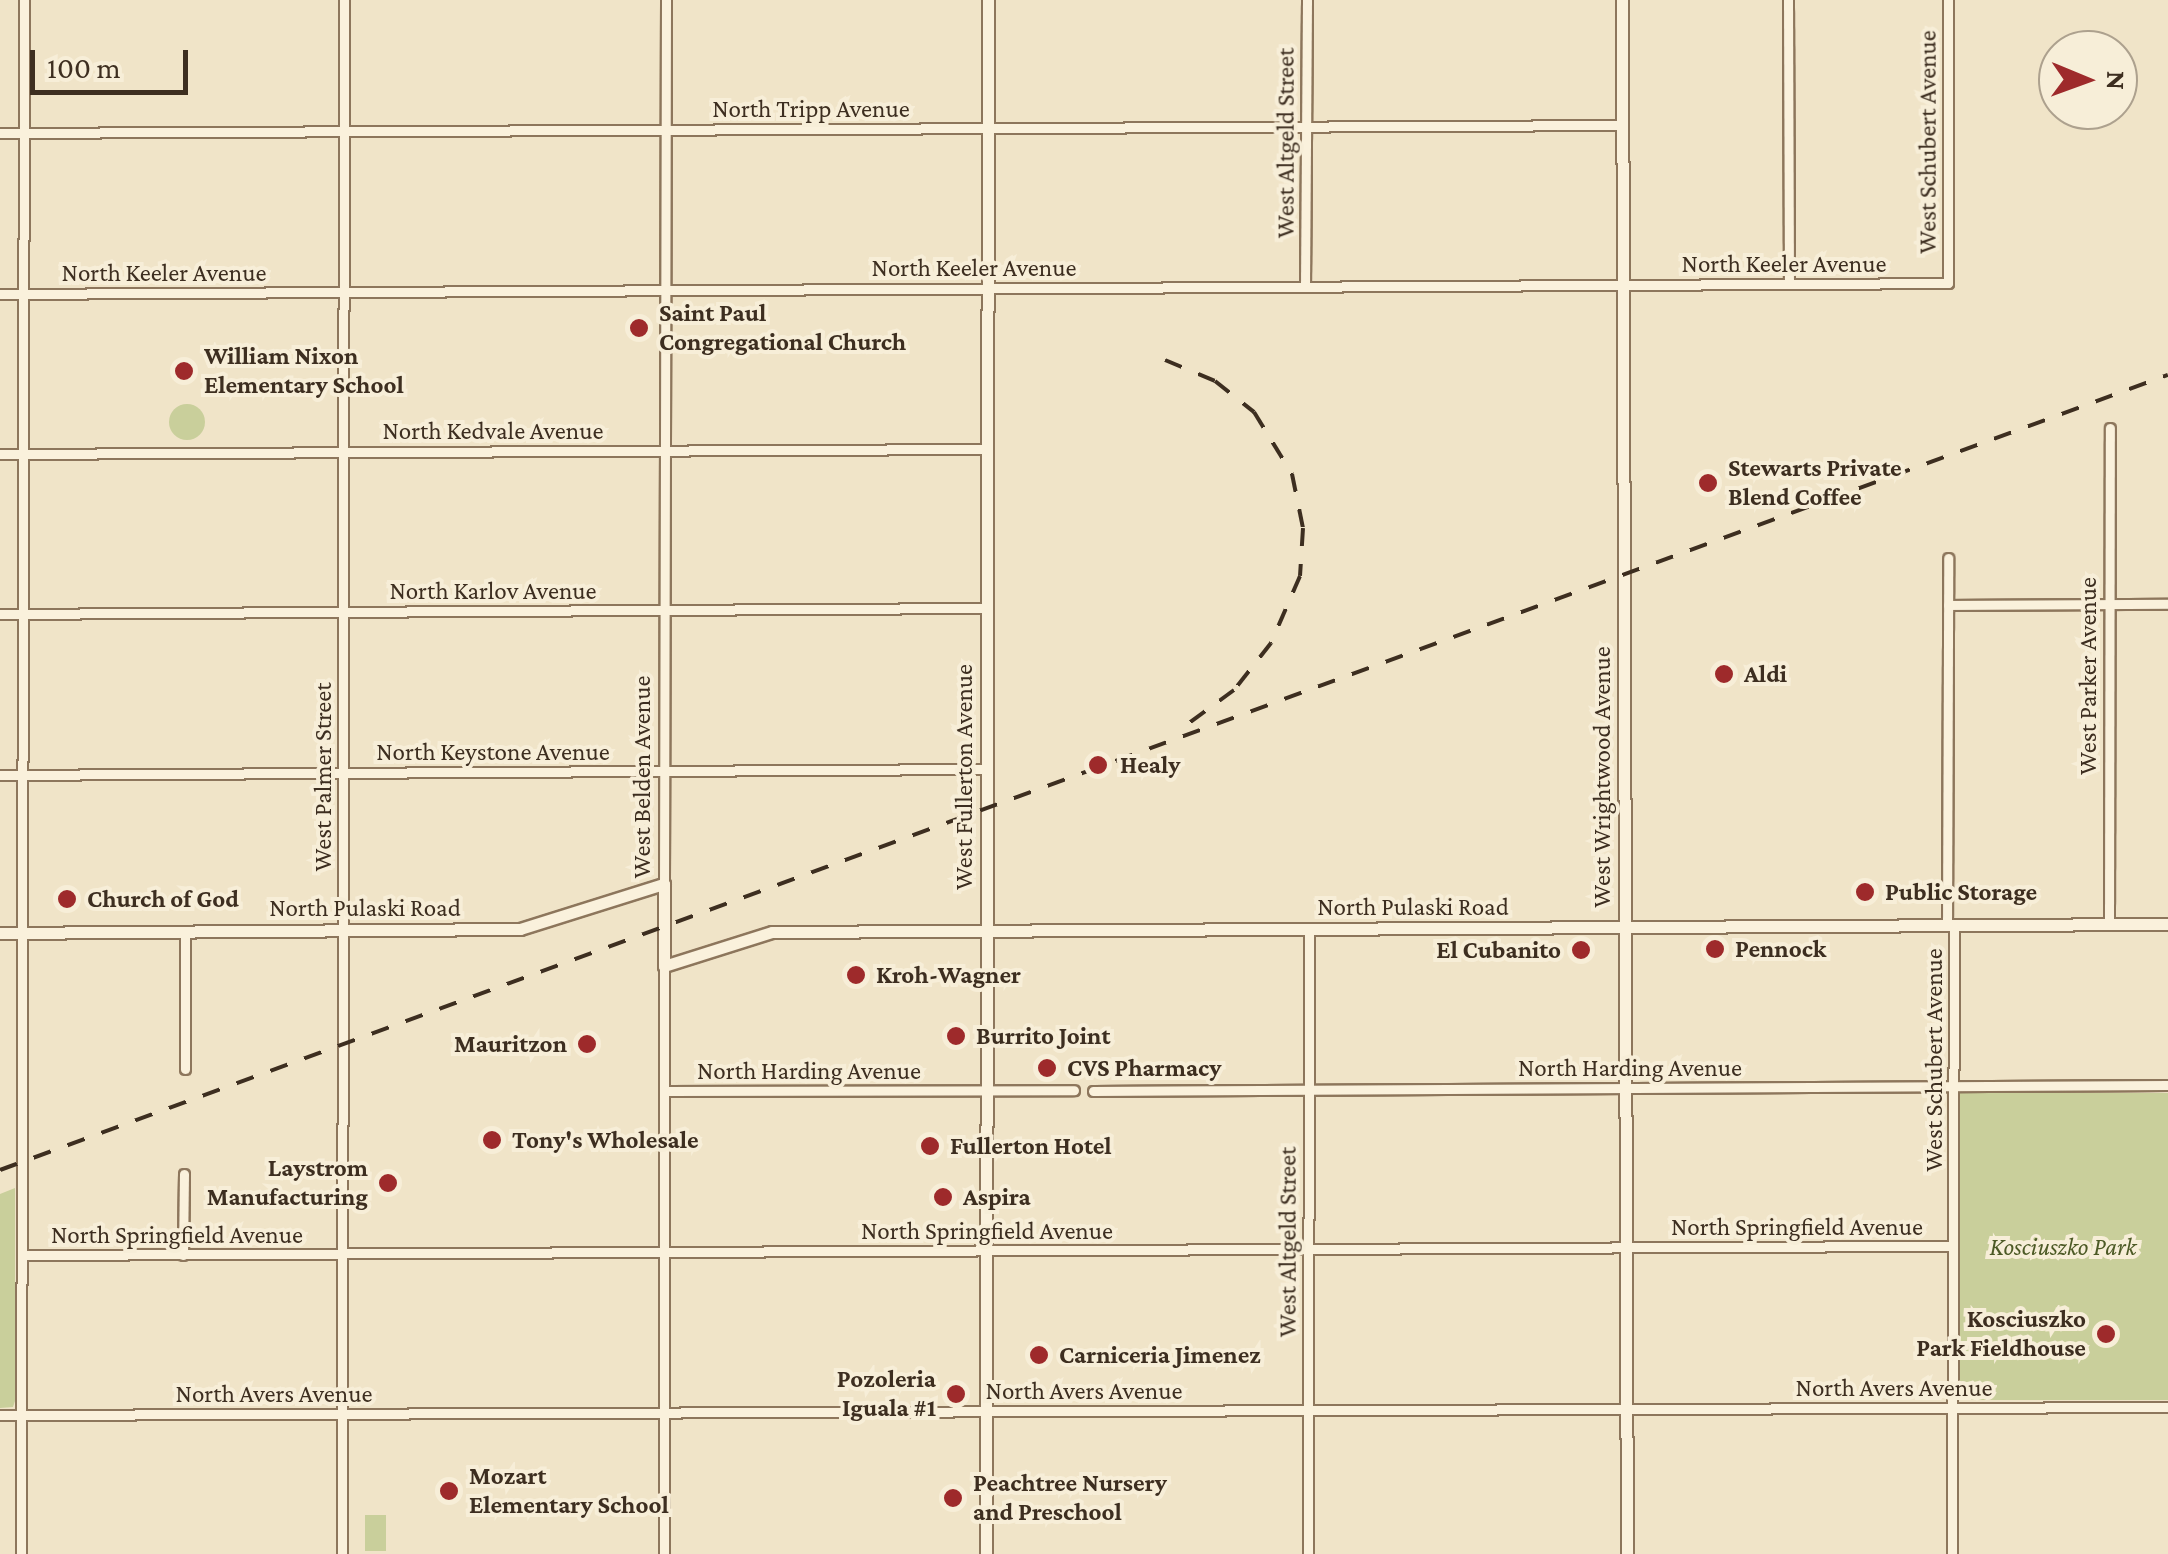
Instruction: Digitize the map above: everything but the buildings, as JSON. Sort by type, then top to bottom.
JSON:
[{"type":"main road","name":"West Fullerton Avenue","points":[[986,1554],[988,0]]},
{"type":"main road","name":"West Wrightwood Avenue","points":[[1622,0],[1627,1554]]},
{"type":"main road","name":"North Pulaski Road","points":[[0,933],[520,929],[664,884]]},
{"type":"main road","name":"West Belden Avenue","points":[[664,884],[664,966]]},
{"type":"main road","name":"North Pulaski Road","points":[[664,966],[772,932],[2168,924]]},
{"type":"street","points":[[21,1554],[24,0]]},
{"type":"street","name":"West Palmer Street","points":[[342,1554],[344,0]]},
{"type":"street","name":"West Belden Avenue","points":[[664,884],[666,0]]},
{"type":"street","name":"West Altgeld Street","points":[[1306,286],[1307,0]]},
{"type":"street","points":[[1788,0],[1789,284]]},
{"type":"street","name":"West Schubert Avenue","points":[[1948,0],[1948,283]]},
{"type":"street","name":"North Tripp Avenue","points":[[0,134],[1623,125]]},
{"type":"street","name":"North Keeler Avenue","points":[[0,294],[1948,283]]},
{"type":"street","name":"West Parker Avenue","points":[[2109,925],[2110,428]]},
{"type":"street","name":"North Kedvale Avenue","points":[[0,454],[987,449]]},
{"type":"street","name":"West Schubert Avenue","points":[[1948,558],[1954,1086],[1952,1554]]},
{"type":"street","points":[[1948,605],[2168,604]]},
{"type":"street","name":"North Karlov Avenue","points":[[0,614],[987,608]]},
{"type":"street","name":"North Keystone Avenue","points":[[0,775],[987,770]]},
{"type":"street","name":"West Altgeld Street","points":[[1308,930],[1308,1554]]},
{"type":"street","points":[[185,932],[185,1069]]},
{"type":"street","name":"West Belden Avenue","points":[[664,966],[664,1554]]},
{"type":"street","name":"North Harding Avenue","points":[[1093,1090],[2168,1085]]},
{"type":"street","name":"North Harding Avenue","points":[[664,1091],[1074,1090]]},
{"type":"street","points":[[184,1174],[184,1255]]},
{"type":"street","name":"North Springfield Avenue","points":[[22,1255],[1953,1246]]},
{"type":"street","name":"North Avers Avenue","points":[[0,1415],[2168,1407]]},
{"type":"green space","points":[[187,404],[200,409],[205,422],[200,435],[187,440],[174,435],[169,422],[174,409]]},
{"type":"green space","name":"Kosciuszko Park","points":[[1958,1093],[2168,1093],[2168,1400],[1958,1400]]},
{"type":"green space","points":[[15,1188],[15,1401],[13,1407],[0,1408],[0,1194]]},
{"type":"green space","points":[[365,1515],[386,1515],[386,1551],[365,1551]]},
{"type":"railway","points":[[1165,360],[1215,381],[1254,412],[1292,474],[1303,528],[1300,576],[1271,643],[1234,690],[1189,723]]},
{"type":"railway","points":[[0,1170],[2168,375]]},
{"type":"place","name":"Saint Paul Congregational Church","points":[[639,328]]},
{"type":"place","name":"William Nixon Elementary School","points":[[184,371]]},
{"type":"place","name":"Stewarts Private Blend Coffee","points":[[1708,483]]},
{"type":"place","name":"Aldi","points":[[1724,674]]},
{"type":"place","name":"Healy","points":[[1098,765]]},
{"type":"place","name":"Public Storage","points":[[1865,892]]},
{"type":"place","name":"Church of God","points":[[67,899]]},
{"type":"place","name":"Pennock","points":[[1715,949]]},
{"type":"place","name":"El Cubanito","points":[[1581,950]]},
{"type":"place","name":"Kroh-Wagner","points":[[856,975]]},
{"type":"place","name":"Burrito Joint","points":[[956,1036]]},
{"type":"place","name":"Mauritzon","points":[[587,1044]]},
{"type":"place","name":"CVS Pharmacy","points":[[1047,1068]]},
{"type":"place","name":"Tony's Wholesale","points":[[492,1140]]},
{"type":"place","name":"Fullerton Hotel","points":[[930,1146]]},
{"type":"place","name":"Laystrom Manufacturing","points":[[388,1183]]},
{"type":"place","name":"Aspira","points":[[943,1197]]},
{"type":"place","name":"Kosciuszko Park Fieldhouse","points":[[2106,1334]]},
{"type":"place","name":"Carniceria Jimenez","points":[[1039,1355]]},
{"type":"place","name":"Pozoleria Iguala #1","points":[[956,1394]]},
{"type":"place","name":"Mozart Elementary School","points":[[449,1491]]},
{"type":"place","name":"Peachtree Nursery and Preschool","points":[[953,1498]]}]
